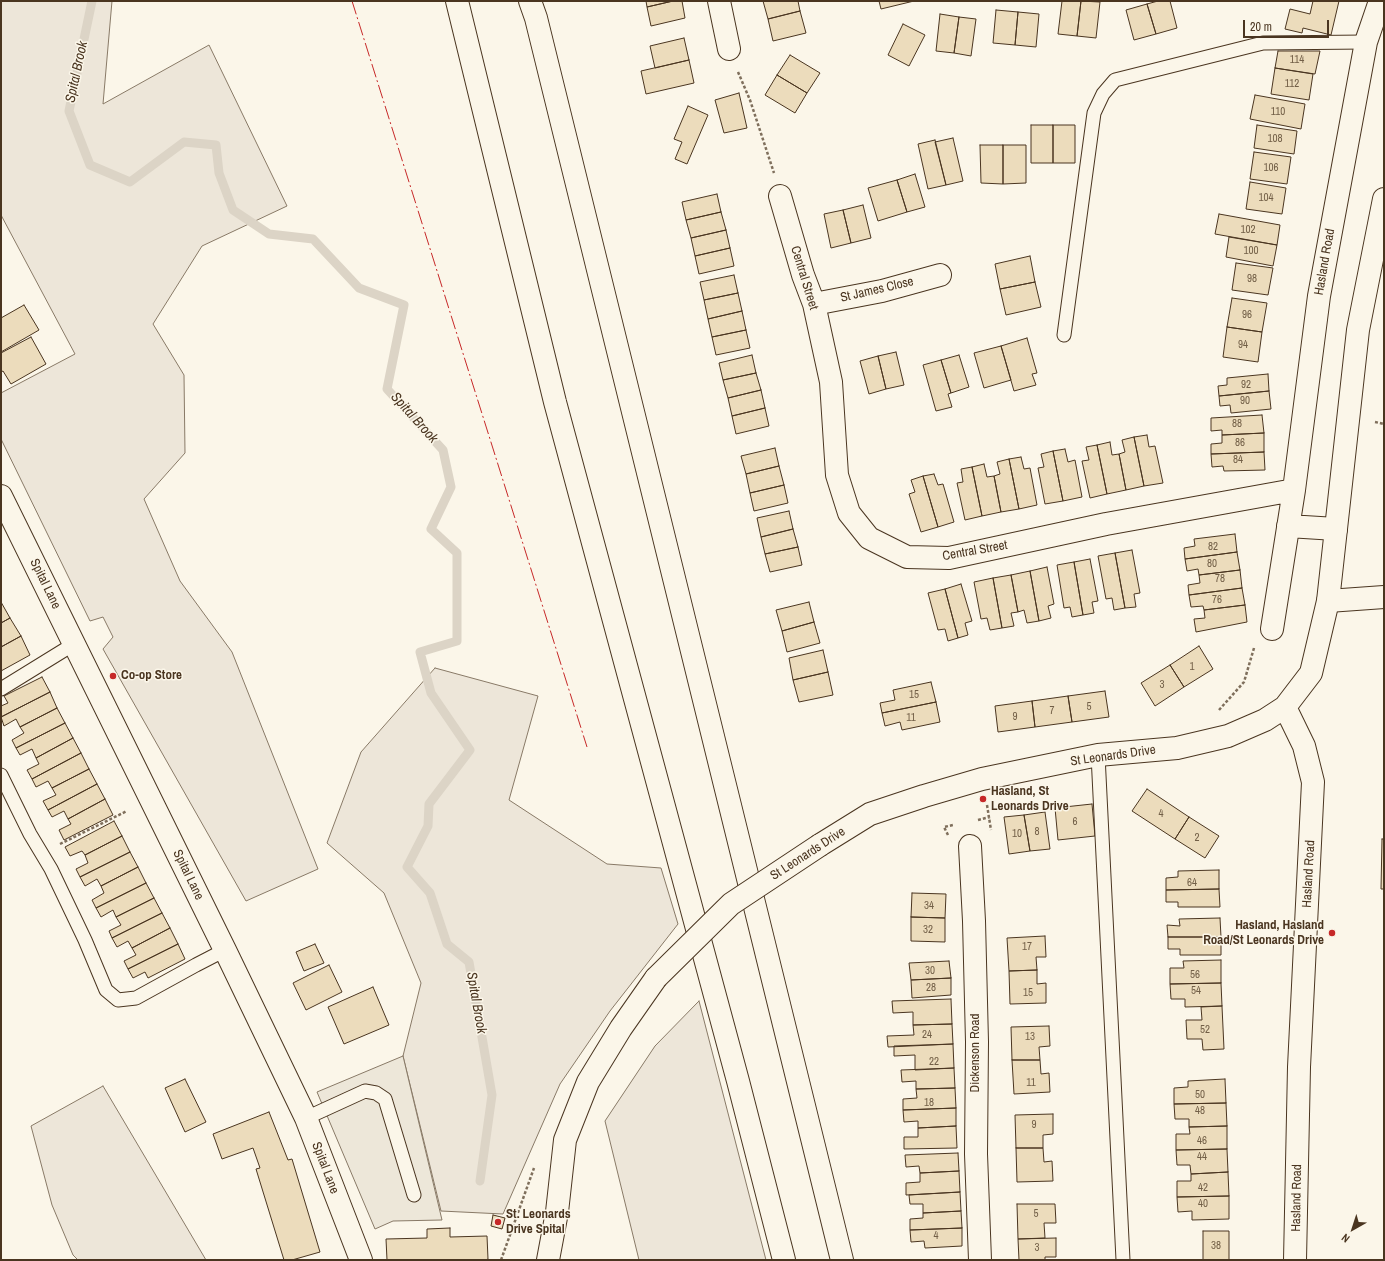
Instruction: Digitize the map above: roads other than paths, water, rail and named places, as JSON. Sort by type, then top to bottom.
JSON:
[{"type":"main road","points":[[457,1],[555,402],[738,1081],[784,1260]]},
{"type":"main road","points":[[530,1],[536,18],[842,1260]]},
{"type":"main road","points":[[719,1],[729,49]]},
{"type":"main road","name":"Hasland Road","points":[[1272,629],[1294,490],[1319,296],[1366,42],[1380,1]]},
{"type":"main road","name":"Central Street","points":[[780,196],[802,275],[814,304],[831,382],[837,475],[849,513],[869,538],[907,558],[949,558],[1106,524],[1294,490]]},
{"type":"main road","points":[[1285,707],[1311,673],[1328,601],[1358,330],[1384,199]]},
{"type":"main road","name":"St James Close","points":[[814,304],[882,291],[940,275]]},
{"type":"main road","name":"Spital Lane","points":[[1,496],[151,799],[306,1118],[361,1260]]},
{"type":"main road","points":[[1288,526],[1336,529]]},
{"type":"main road","points":[[1328,601],[1384,597]]},
{"type":"main road","name":"Hasland Road","points":[[1285,707],[1304,746],[1313,782],[1299,1067],[1296,1260]]},
{"type":"main road","name":"St Leonards Drive","points":[[548,1260],[557,1212],[565,1140],[588,1082],[621,1028],[656,978],[731,904],[870,814],[982,779],[1098,755],[1177,748],[1228,736],[1265,720],[1285,707]]},
{"type":"main road","name":"Dickenson Road","points":[[970,846],[974,928],[976,1154],[980,1260]]},
{"type":"lane","points":[[1064,335],[1094,114],[1103,94],[1115,80],[1263,42],[1366,42]]},
{"type":"lane","points":[[1,689],[74,644]]},
{"type":"lane","points":[[1098,755],[1123,1260]]},
{"type":"lane","points":[[1,775],[30,834],[51,869],[85,940],[106,990],[118,1000],[136,998],[225,950]]},
{"type":"lane","points":[[306,1118],[365,1091],[376,1093],[385,1099],[414,1195]]},
{"type":"waterway","name":"Spital Brook","points":[[92,1],[69,111],[90,165],[130,182],[184,142],[216,145],[219,173],[233,210],[269,234],[313,239],[359,288],[404,305],[387,389],[443,450],[451,487],[431,529],[457,553],[457,641],[420,652],[431,693],[470,750],[429,804],[428,826],[407,867],[430,893],[447,944],[469,962],[492,1095],[480,1181]]},
{"type":"place","name":"Co-op Store","points":[[113,676]]},
{"type":"place","name":"Hasland, St Leonards Drive","points":[[983,799]]},
{"type":"place","name":"Hasland, Hasland Road/St Leonards Drive","points":[[1332,933]]},
{"type":"place","name":"St. Leonards Drive Spital","points":[[498,1222]]}]
